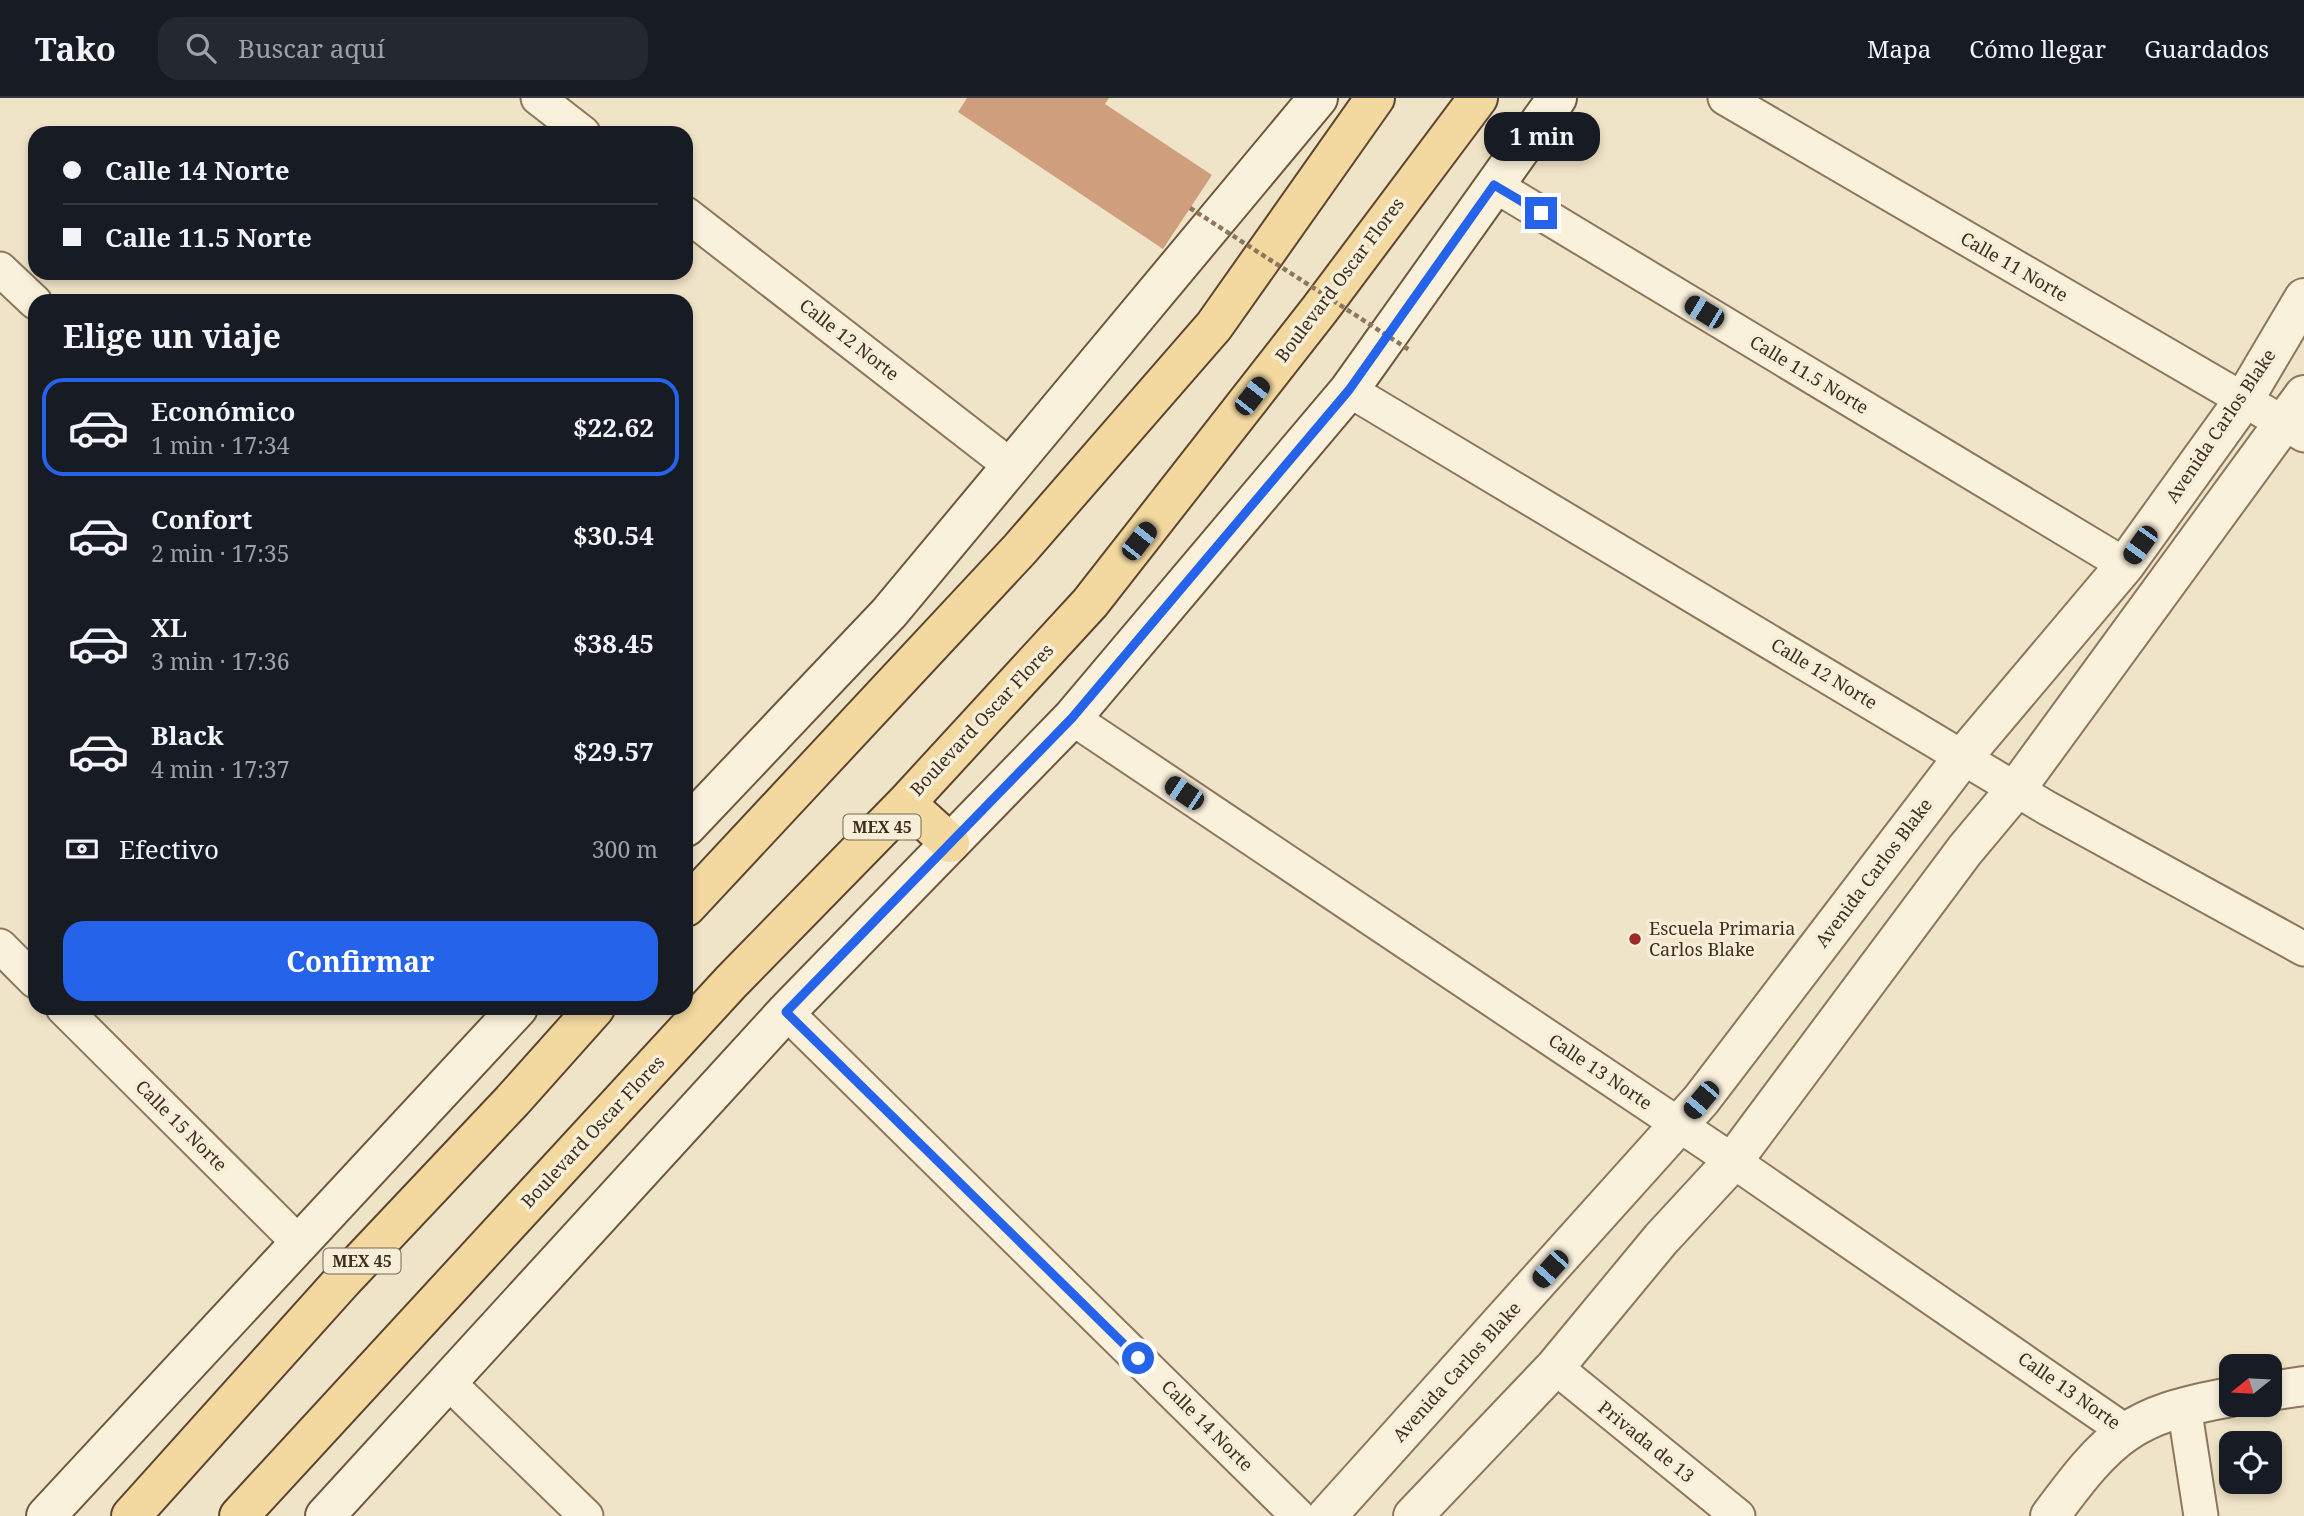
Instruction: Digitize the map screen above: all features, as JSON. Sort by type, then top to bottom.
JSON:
[{"type":"main road","points":[[693,820],[889,613],[1318,98]]},
{"type":"main road","points":[[693,899],[1020,549],[1214,326],[1375,98]]},
{"type":"main road","name":"Boulevard Oscar Flores","points":[[239,1516],[731,982],[906,803],[1090,603],[1320,309],[1478,98]]},
{"type":"main road","points":[[325,1516],[786,1012],[1072,718],[1349,390],[1557,98]]},
{"type":"main road","name":"Avenida Carlos Blake","points":[[1327,1516],[1680,1125],[1963,757],[2125,565],[2243,401],[2304,298]]},
{"type":"main road","points":[[1413,1516],[1555,1367],[1661,1239],[1733,1161],[1965,850],[2016,789],[2298,418]]},
{"type":"main road","points":[[906,803],[950,843]]},
{"type":"main road","points":[[46,1516],[512,1015]]},
{"type":"main road","name":"MEX 45","points":[[131,1516],[334,1290],[512,1101],[589,1015]]},
{"type":"main road","points":[[2282,1389],[2304,1386]]},
{"type":"main road","points":[[2050,1516],[2081,1474],[2125,1431],[2152,1416],[2219,1399]]},
{"type":"street","points":[[538,98],[574,126]]},
{"type":"street","name":"Calle 11 Norte","points":[[1725,98],[2243,401],[2298,418]]},
{"type":"street","name":"Calle 11.5 Norte","points":[[1494,185],[2125,565]]},
{"type":"street","name":"Calle 12 Norte","points":[[693,219],[1012,467]]},
{"type":"street","points":[[0,269],[28,295]]},
{"type":"street","name":"Calle 12 Norte","points":[[1349,390],[2016,789],[2304,949]]},
{"type":"street","name":"Calle 13 Norte","points":[[1072,718],[1680,1125],[2125,1431]]},
{"type":"street","points":[[0,946],[28,974]]},
{"type":"street","name":"Calle 14 Norte","points":[[786,1012],[1298,1516]]},
{"type":"street","name":"Calle 15 Norte","points":[[70,1015],[300,1244]]},
{"type":"street","name":"Privada de 13","points":[[1555,1367],[1738,1516]]},
{"type":"street","points":[[448,1382],[586,1516]]},
{"type":"street","points":[[2184,1406],[2201,1516]]},
{"type":"path","points":[[1190,208],[1411,351]]},
{"type":"building","points":[[967,98],[1109,98],[1105,104],[1212,175],[1163,249],[958,112]]},
{"type":"place","name":"Escuela Primaria Carlos Blake","points":[[1635,939]]},
{"type":"route","points":[[1138,1358],[786,1012],[1072,718],[1349,390],[1494,185],[1541,213]]}]
